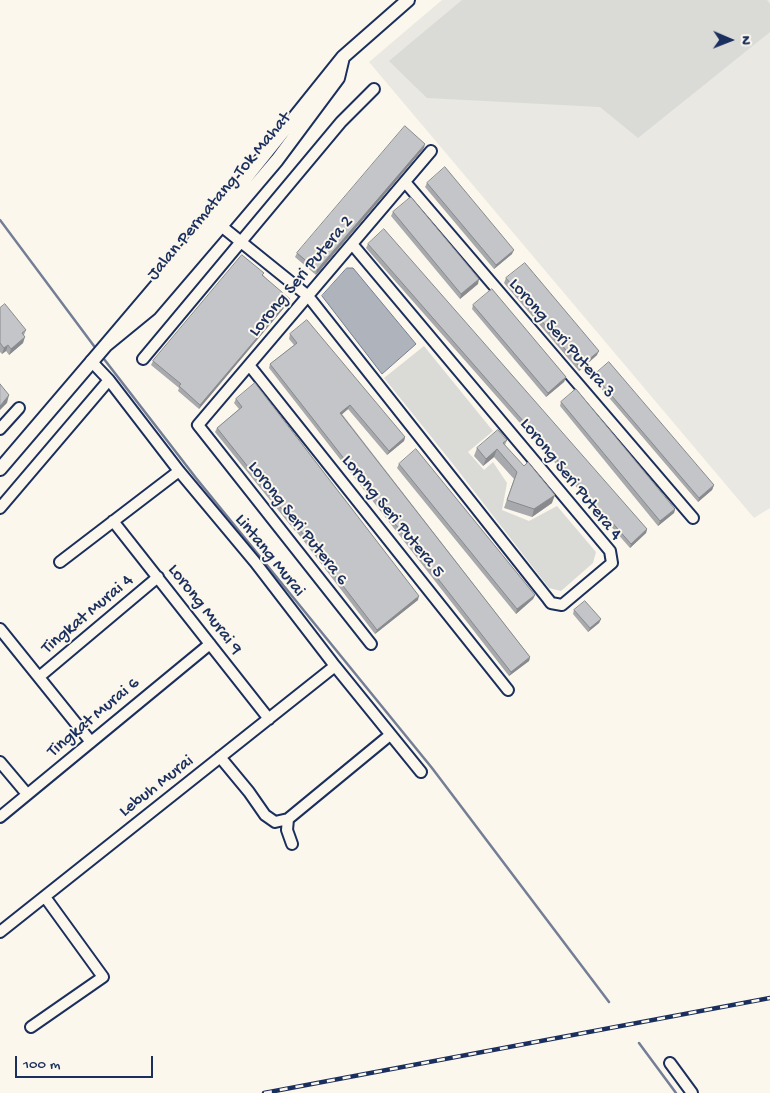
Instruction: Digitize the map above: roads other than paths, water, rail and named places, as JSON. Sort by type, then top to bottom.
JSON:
[{"type":"street","name":"Jalan Permatang Tok Mahat","points":[[0,469],[106,345],[150,309],[217,223],[277,160],[338,78],[343,57],[408,0]]},
{"type":"street","points":[[143,360],[341,122],[374,88]]},
{"type":"street","name":"Lorong Seri Putera 2","points":[[198,425],[431,150]]},
{"type":"street","name":"Lorong Seri Putera 3","points":[[405,182],[694,518]]},
{"type":"street","points":[[217,223],[308,296]]},
{"type":"street","name":"Lorong Seri Putera 4","points":[[308,296],[551,603],[562,605],[612,563],[610,551],[352,244]]},
{"type":"street","name":"Lintang Murai","points":[[91,361],[109,380],[179,471],[255,562],[420,772]]},
{"type":"street","name":"Lorong Seri Putera 5","points":[[249,364],[508,690]]},
{"type":"street","points":[[0,508],[109,380]]},
{"type":"street","points":[[0,429],[19,408]]},
{"type":"street","name":"Lorong Seri Putera 6","points":[[198,425],[371,644]]},
{"type":"street","points":[[60,562],[179,471]]},
{"type":"street","name":"Lorong Murai 9","points":[[113,521],[269,719]]},
{"type":"street","name":"Tingkat Murai 4","points":[[39,677],[158,577]]},
{"type":"street","points":[[0,630],[91,742]]},
{"type":"street","name":"Tingkat Murai 6","points":[[0,817],[210,644]]},
{"type":"street","name":"Lebuh Murai","points":[[0,932],[335,666]]},
{"type":"street","points":[[220,757],[249,792],[265,816],[275,822],[288,819],[390,735]]},
{"type":"street","points":[[0,762],[28,794]]},
{"type":"street","points":[[288,819],[287,830],[292,844]]},
{"type":"street","points":[[31,1027],[103,977],[45,897]]},
{"type":"street","points":[[670,1063],[692,1093]]},
{"type":"waterway","points":[[0,220],[94,346]]},
{"type":"waterway","points":[[104,359],[196,478],[432,768],[609,1002]]},
{"type":"waterway","points":[[639,1043],[676,1093]]},
{"type":"railway","points":[[264,1093],[770,998]]}]
